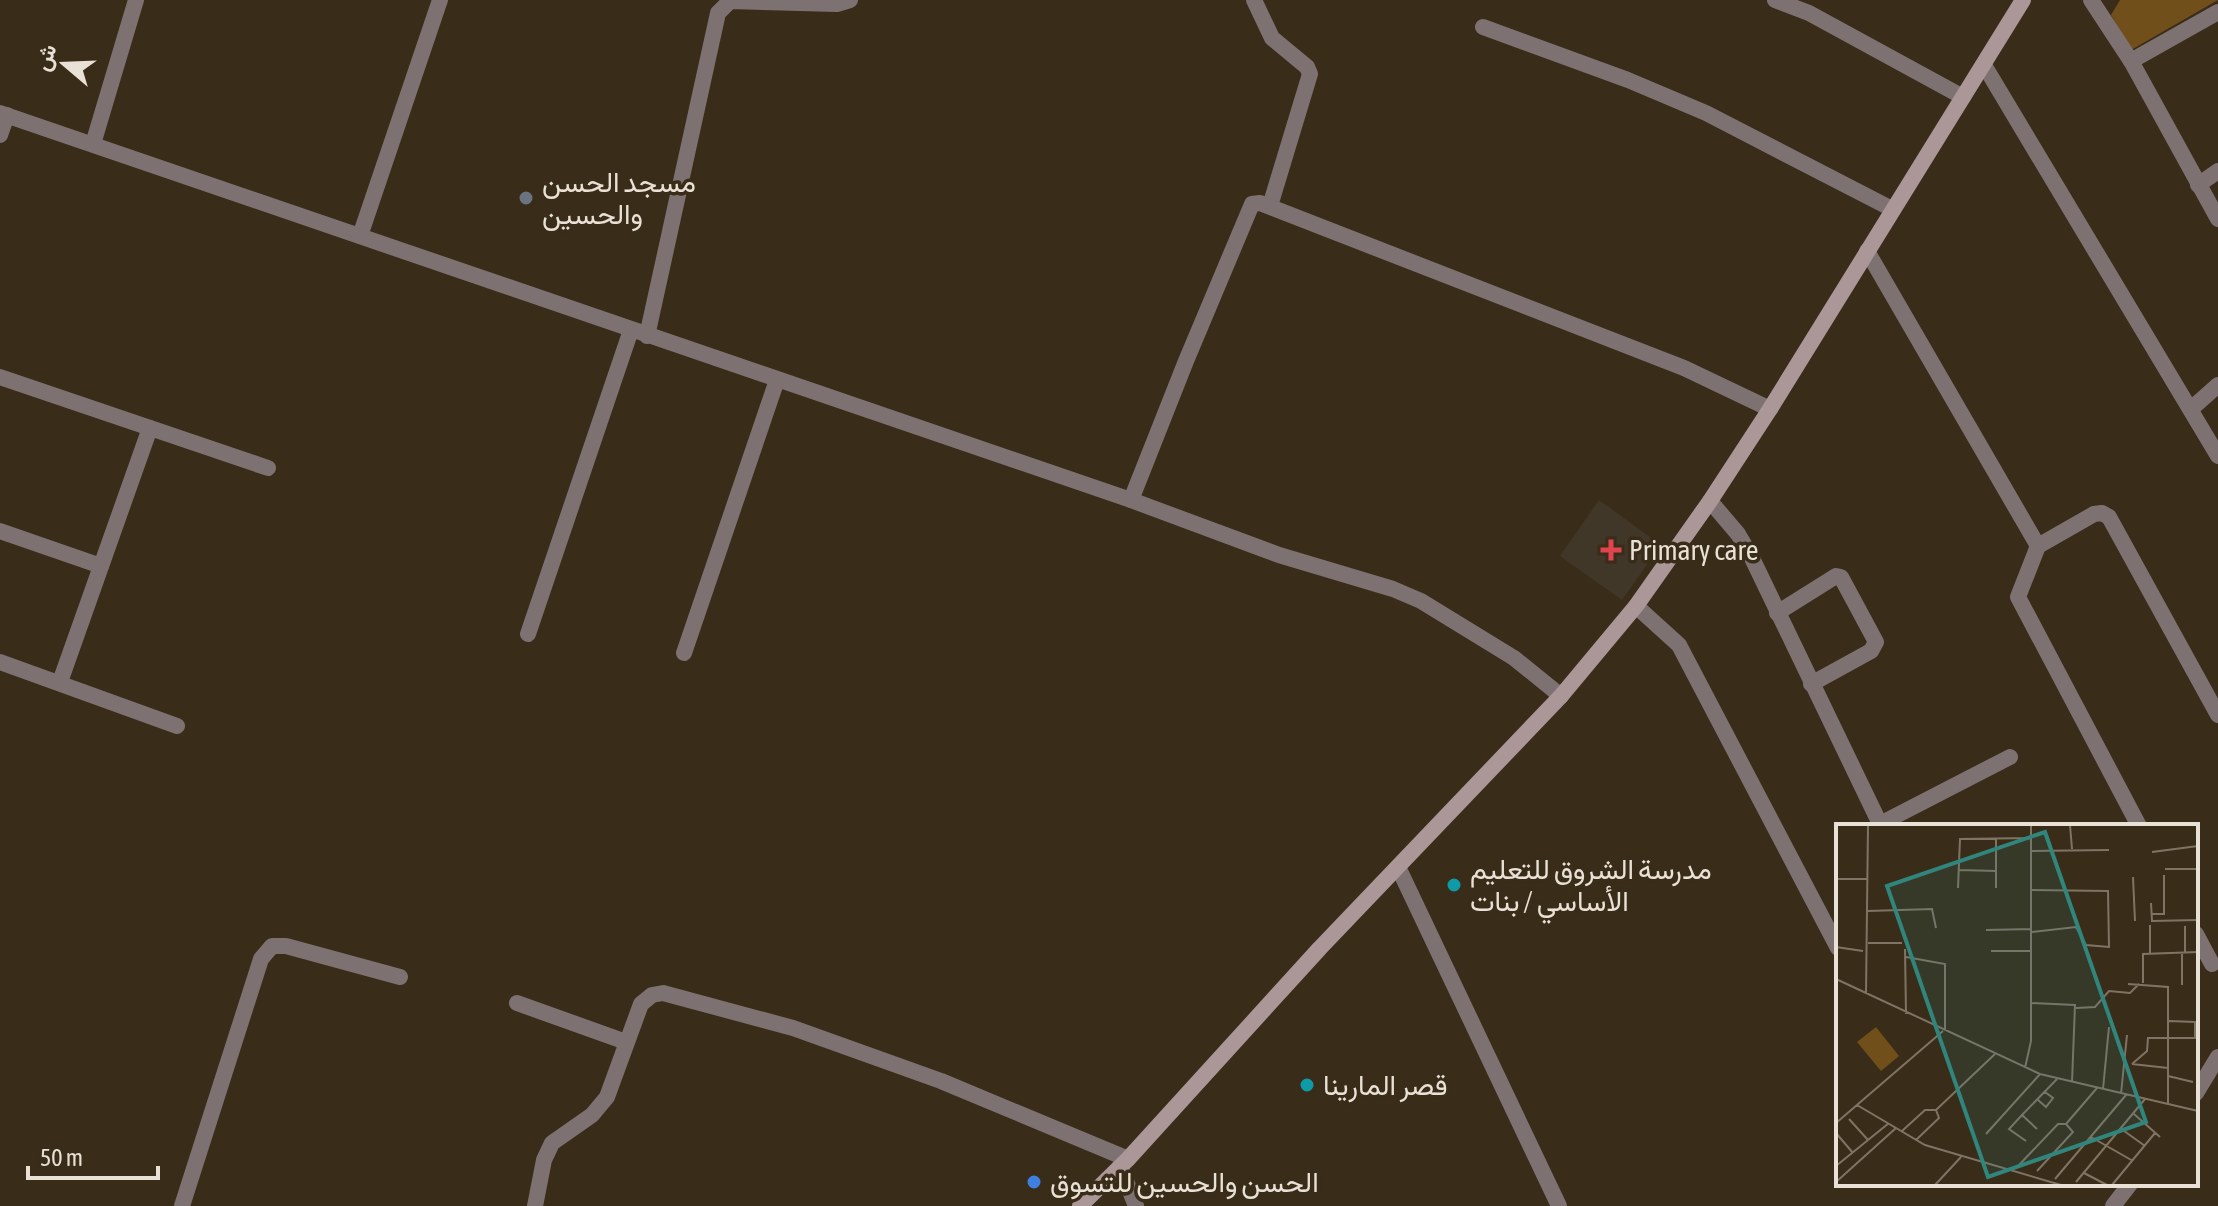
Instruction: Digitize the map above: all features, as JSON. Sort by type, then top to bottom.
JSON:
[{"type":"main road","points":[[1080,1206],[1124,1163],[1561,696],[1636,606],[1770,409],[2023,0]]},
{"type":"street","points":[[93,144],[136,0]]},
{"type":"street","points":[[360,236],[440,0]]},
{"type":"street","points":[[647,336],[718,13],[730,1],[837,4],[850,0]]},
{"type":"street","points":[[1254,0],[1272,38],[1307,67],[1310,74],[1270,206]]},
{"type":"street","points":[[1775,0],[1806,7],[1963,97]]},
{"type":"street","points":[[2091,0],[2131,61],[2218,219]]},
{"type":"street","points":[[2131,61],[2218,12]]},
{"type":"street","points":[[1483,27],[1628,80],[1706,113],[1892,209]]},
{"type":"street","points":[[1984,65],[2218,456]]},
{"type":"street","points":[[0,135],[3,114],[1131,500],[1279,555],[1393,589],[1421,601],[1514,658],[1561,696]]},
{"type":"street","points":[[2198,185],[2218,171]]},
{"type":"street","points":[[1131,500],[1252,204],[1270,206],[1684,368],[1770,409]]},
{"type":"street","points":[[1867,251],[2038,546]]},
{"type":"street","points":[[528,634],[631,330]]},
{"type":"street","points":[[0,377],[268,468]]},
{"type":"street","points":[[684,653],[777,380]]},
{"type":"street","points":[[2191,409],[2218,385]]},
{"type":"street","points":[[60,682],[150,428]]},
{"type":"street","points":[[1710,501],[1738,534],[1751,556],[1880,824]]},
{"type":"street","points":[[2138,824],[2018,597],[2038,546],[2094,514],[2102,513],[2109,517],[2218,715]]},
{"type":"street","points":[[0,531],[101,566]]},
{"type":"street","points":[[1777,613],[1836,576],[1841,577],[1876,642],[1871,651],[1811,684]]},
{"type":"street","points":[[1636,606],[1679,645],[1836,944]]},
{"type":"street","points":[[0,662],[177,726]]},
{"type":"street","points":[[1882,824],[2010,757]]},
{"type":"street","points":[[1398,867],[1559,1206]]},
{"type":"street","points":[[2198,938],[2212,964]]},
{"type":"street","points":[[182,1206],[261,959],[272,946],[286,946],[400,977]]},
{"type":"street","points":[[535,1206],[544,1160],[552,1143],[592,1115],[607,1097],[641,1004],[652,995],[663,993],[793,1028],[941,1081],[1124,1163],[1136,1206]]},
{"type":"street","points":[[517,1003],[626,1042]]},
{"type":"street","points":[[2198,1090],[2218,1057]]},
{"type":"street","points":[[2113,1206],[2128,1186]]},
{"type":"shaded area","points":[[2120,0],[2218,0],[2131,50],[2111,15]]},
{"type":"shaded area","name":"Primary care","points":[[1599,500],[1661,545],[1622,600],[1560,556]]},
{"type":"place","name":"مسجد الحسن والحسين","points":[[526,198]]},
{"type":"place","name":"Primary care","points":[[1611,550]]},
{"type":"place","name":"مدرسة الشروق للتعليم الأساسي / بنات","points":[[1454,885]]},
{"type":"place","name":"قصر المارينا","points":[[1307,1085]]},
{"type":"place","name":"الحسن والحسين للتسوق","points":[[1034,1182]]}]
